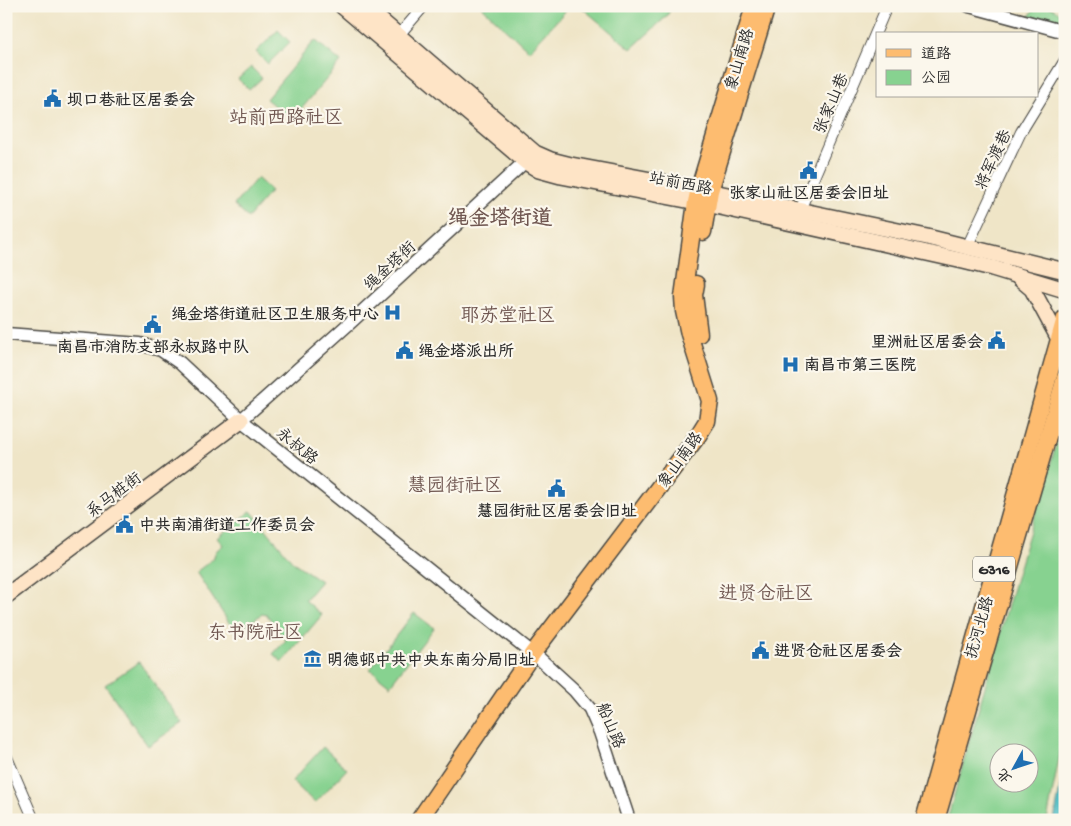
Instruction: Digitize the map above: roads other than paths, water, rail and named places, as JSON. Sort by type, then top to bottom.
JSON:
[{"type":"main road","name":"站前西路","points":[[342,6],[531,157],[551,160],[962,260],[1065,290]]},
{"type":"main road","name":"站前西路","points":[[364,6],[399,35],[531,157]]},
{"type":"main road","name":"象山南路","points":[[419,820],[707,421],[710,401],[684,311],[684,297],[703,197],[754,6]]},
{"type":"main road","name":"象山南路","points":[[703,197],[767,6]]},
{"type":"main road","name":"站前西路","points":[[703,197],[800,210],[927,237],[1065,271]]},
{"type":"main road","points":[[1014,274],[1032,289],[1059,339]]},
{"type":"main road","name":"抚河北路","points":[[924,820],[1065,318]]},
{"type":"main road","name":"抚河北路","points":[[936,820],[1065,378]]},
{"type":"main road","name":"系马桩街","points":[[6,596],[241,420]]},
{"type":"main road","name":"象山南路","points":[[428,820],[537,656]]},
{"type":"street","points":[[399,35],[424,6]]},
{"type":"street","name":"张家山巷","points":[[800,210],[887,6]]},
{"type":"street","points":[[969,6],[1065,32]]},
{"type":"street","name":"将军渡巷","points":[[967,247],[1021,132],[1065,60]]},
{"type":"street","name":"绳金塔街","points":[[241,420],[531,157]]},
{"type":"street","name":"永叔路","points":[[6,334],[140,344],[161,350],[180,362],[241,420],[537,656]]},
{"type":"street","name":"船山路","points":[[537,656],[574,690],[590,710],[600,732],[629,820]]},
{"type":"street","points":[[6,755],[34,820]]},
{"type":"water","points":[[1065,761],[1065,820],[1054,820]]},
{"type":"place","name":"坝口巷社区居委会","points":[[53,99]]},
{"type":"place","name":"张家山社区居委会旧址","points":[[809,171]]},
{"type":"place","name":"绳金塔街道社区卫生服务中心","points":[[393,313]]},
{"type":"place","name":"南昌市消防支部永叔路中队","points":[[153,325]]},
{"type":"place","name":"里洲社区居委会","points":[[997,341]]},
{"type":"place","name":"绳金塔派出所","points":[[404,350]]},
{"type":"place","name":"南昌市第三医院","points":[[790,364]]},
{"type":"place","name":"慧园街社区居委会旧址","points":[[557,489]]},
{"type":"place","name":"中共南浦街道工作委员会","points":[[125,524]]},
{"type":"place","name":"进贤仓社区居委会","points":[[760,650]]},
{"type":"place","name":"明德邨中共中央东南分局旧址","points":[[313,659]]},
{"type":"district","name":"站前西路社区","points":[[286,116]]},
{"type":"district","name":"绳金塔街道","points":[[500,217]]},
{"type":"district","name":"耶苏堂社区","points":[[508,314]]},
{"type":"district","name":"慧园街社区","points":[[455,484]]},
{"type":"district","name":"进贤仓社区","points":[[766,592]]},
{"type":"district","name":"东书院社区","points":[[255,631]]}]
